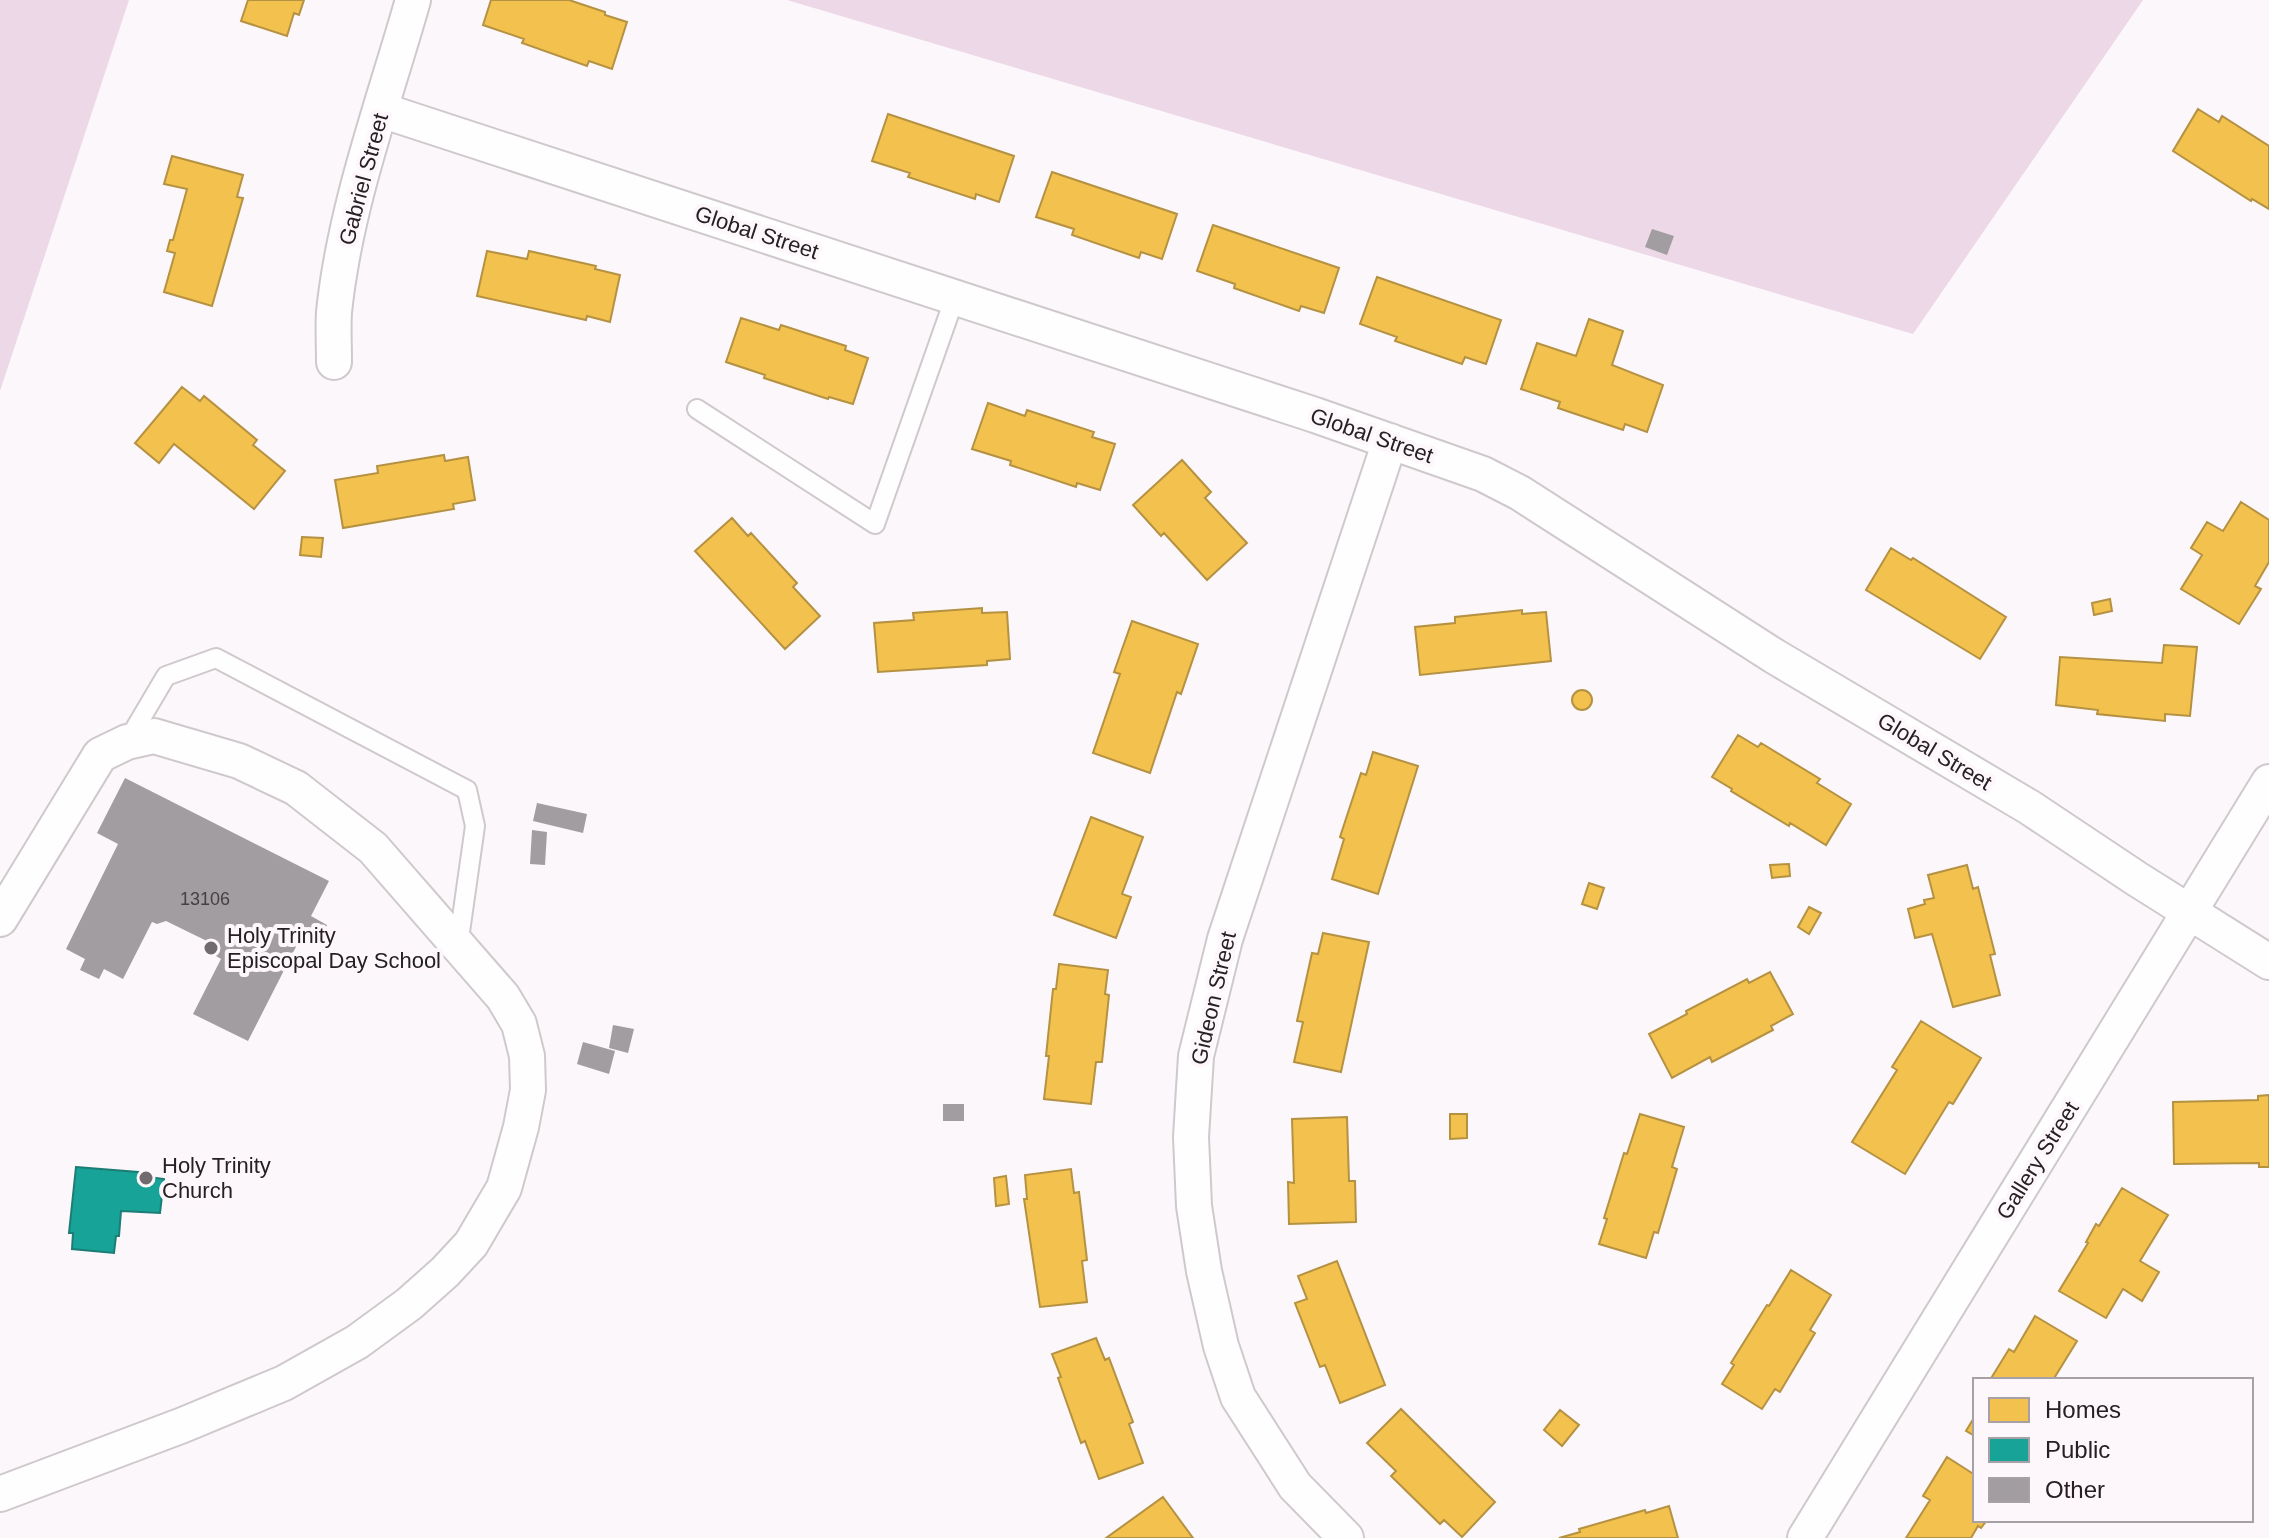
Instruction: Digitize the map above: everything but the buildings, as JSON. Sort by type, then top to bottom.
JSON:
[{"type":"street","name":"Gabriel Street","points":[[334,362],[334,315],[354,207],[413,0]]},
{"type":"street","name":"Global Street","points":[[381,110],[955,297],[1483,474],[1520,493],[1774,656],[2029,807],[2269,962]]},
{"type":"street","name":"Gideon Street","points":[[1346,1538],[1295,1486],[1238,1397],[1221,1346],[1204,1271],[1194,1206],[1191,1137],[1196,1056],[1225,939],[1390,441]]},
{"type":"street","points":[[0,919],[100,755],[127,742],[154,736],[239,761],[296,788],[373,848],[503,997],[519,1024],[527,1056],[528,1090],[504,1188],[471,1244],[409,1304],[357,1342],[284,1383],[0,1494]]},
{"type":"street","name":"Gallery Street","points":[[1805,1538],[2269,782]]},
{"type":"lane","points":[[697,409],[875,524],[955,297]]},
{"type":"lane","points":[[127,742],[166,676],[216,658],[467,790],[475,826],[458,946]]},
{"type":"shaded area","points":[[0,0],[129,0],[0,391]]},
{"type":"shaded area","points":[[787,0],[2143,0],[1913,334]]},
{"type":"place","name":"Holy Trinity Episcopal Day School","points":[[211,948]]},
{"type":"place","name":"Holy Trinity Church","points":[[146,1178]]}]
